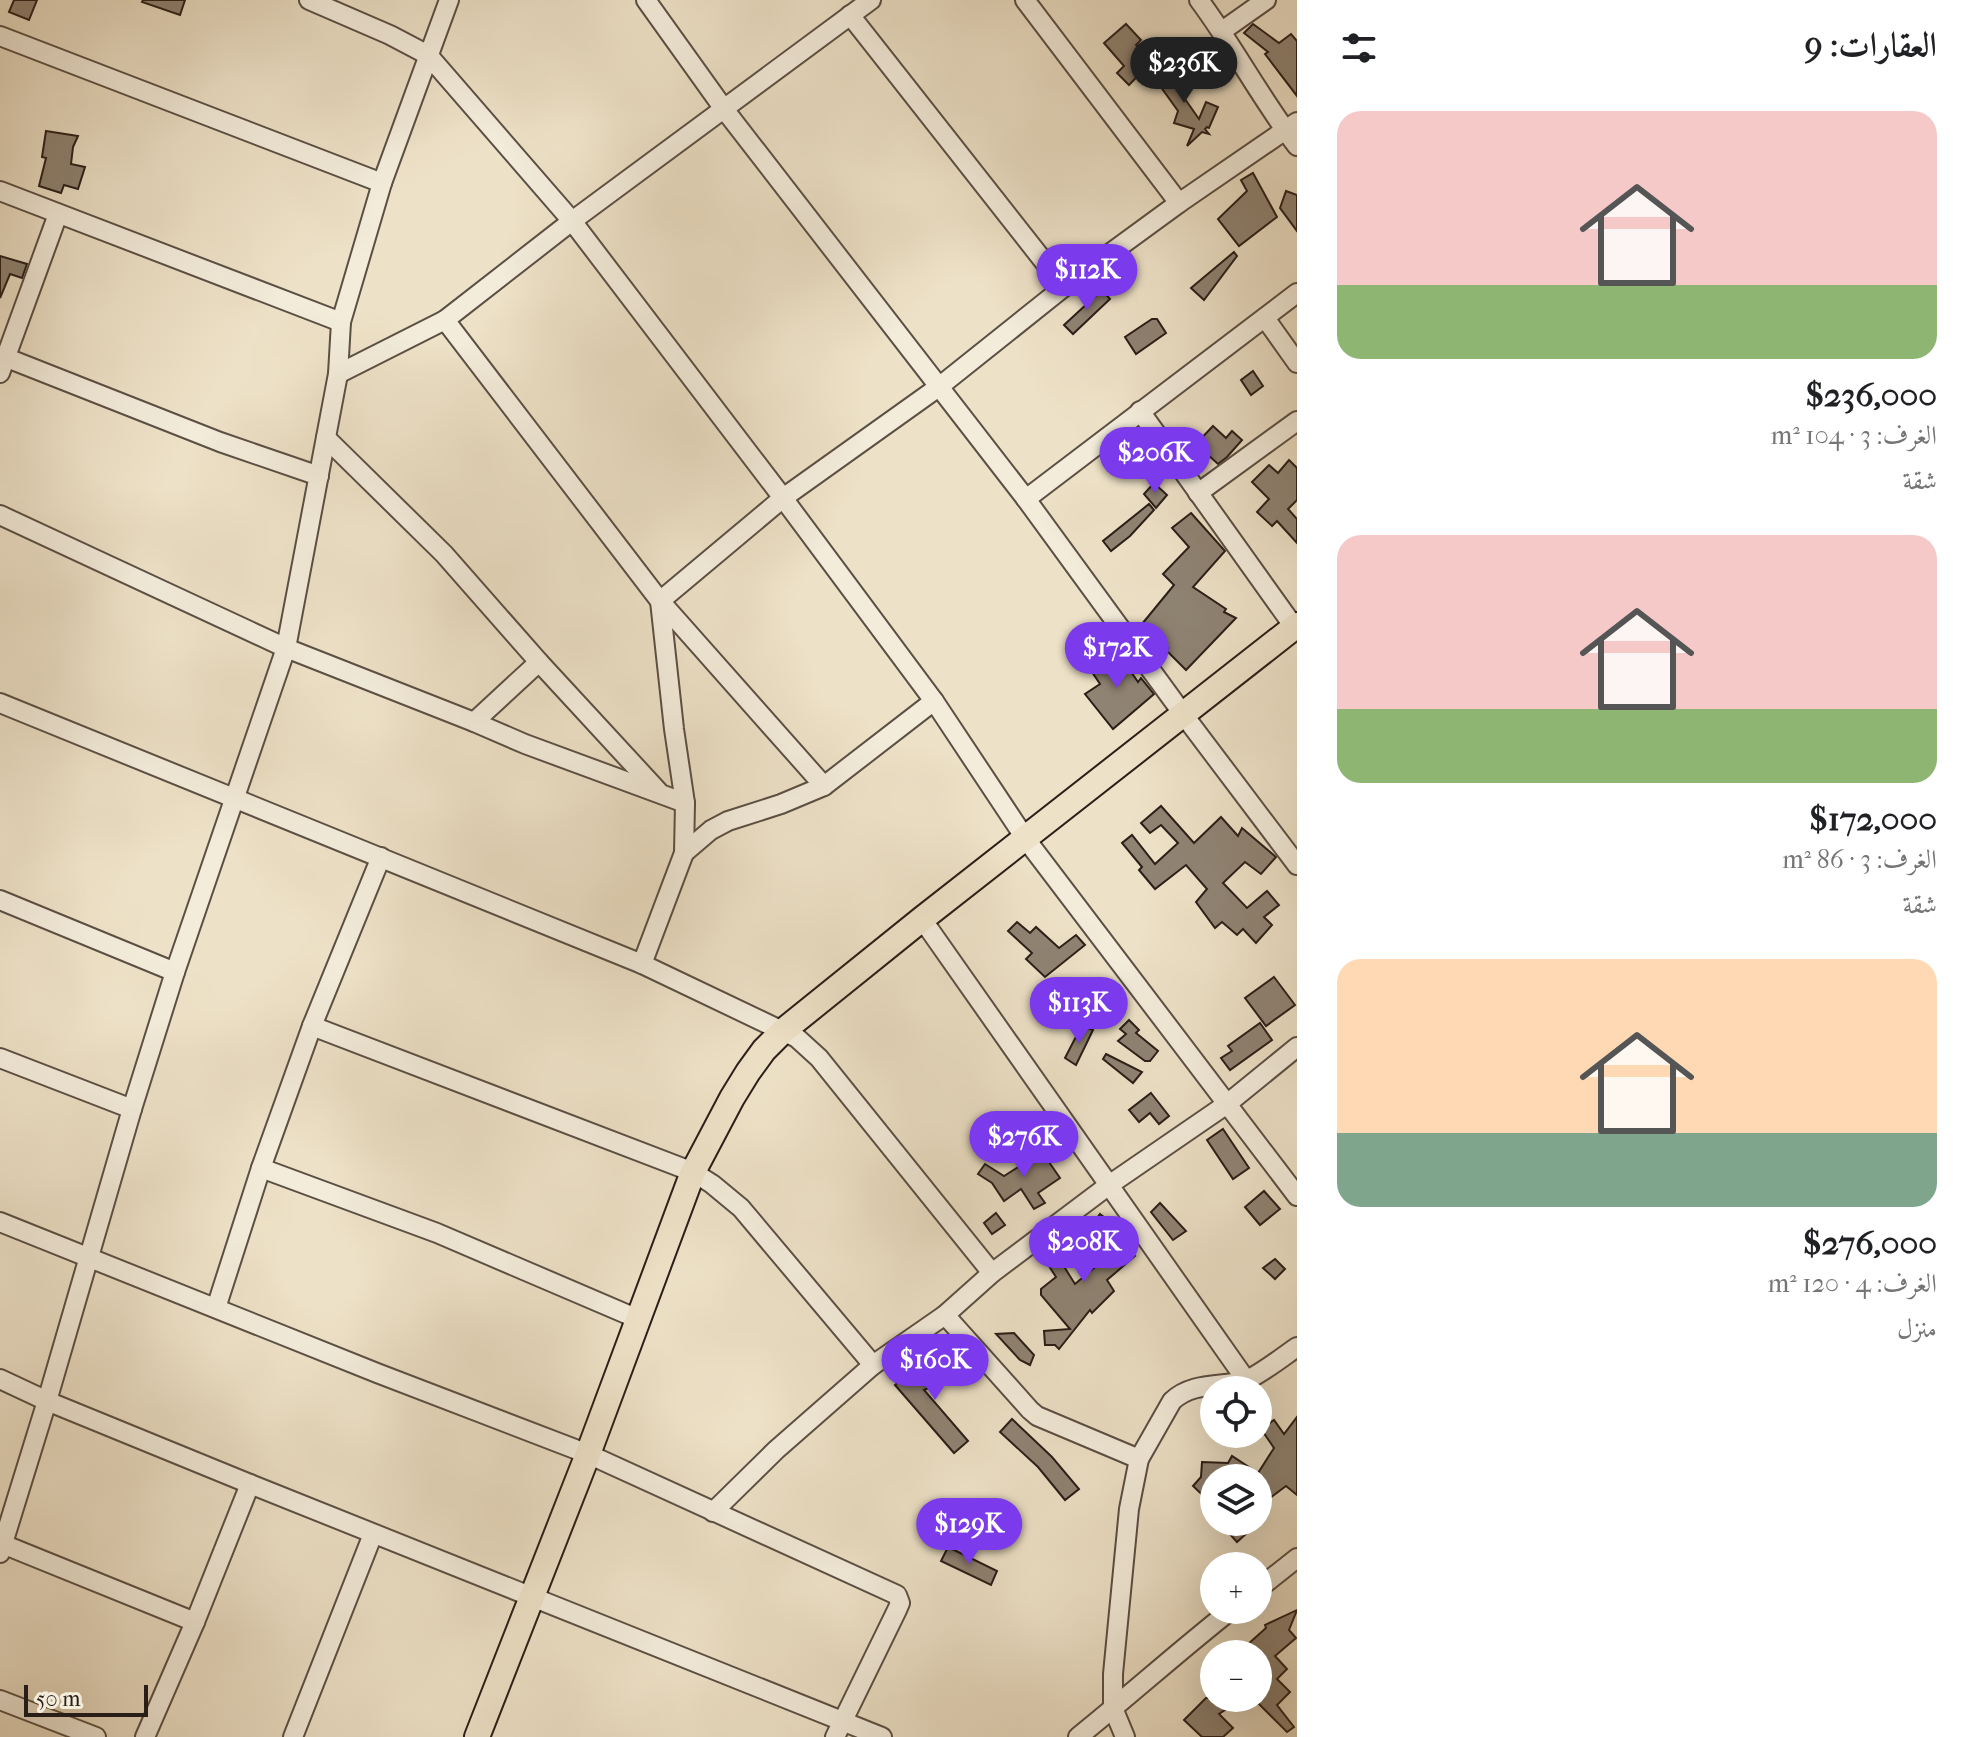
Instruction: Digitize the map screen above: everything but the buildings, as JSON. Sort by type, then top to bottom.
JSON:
[{"type":"main road","points":[[483,1735],[693,1172],[732,1098],[764,1050],[783,1031],[922,919],[1296,628]]},
{"type":"street","points":[[309,0],[428,55],[572,221],[934,701],[1025,838],[1297,1196]]},
{"type":"street","points":[[195,1622],[1,1546],[175,972],[286,648],[338,374],[341,322],[382,183],[449,0]]},
{"type":"street","points":[[646,0],[724,109],[1026,499],[1297,865]]},
{"type":"street","points":[[338,374],[445,320],[572,221],[871,0]]},
{"type":"street","points":[[1025,0],[1179,203]]},
{"type":"street","points":[[1199,0],[1291,126],[1297,146]]},
{"type":"street","points":[[1222,31],[1266,0]]},
{"type":"street","points":[[850,15],[1064,287]]},
{"type":"street","points":[[0,36],[382,183]]},
{"type":"street","points":[[660,601],[783,498],[940,386],[1064,287],[1291,126]]},
{"type":"street","points":[[0,191],[341,322]]},
{"type":"street","points":[[58,214],[3,366],[319,476]]},
{"type":"street","points":[[1026,499],[1297,293]]},
{"type":"street","points":[[1265,318],[1297,363]]},
{"type":"street","points":[[445,320],[660,601],[824,786]]},
{"type":"street","points":[[1140,411],[1296,628]]},
{"type":"street","points":[[1198,493],[1297,421]]},
{"type":"street","points":[[326,438],[444,554],[663,796]]},
{"type":"street","points":[[0,515],[286,648],[525,744],[685,803]]},
{"type":"street","points":[[642,964],[684,853],[685,803],[660,601]]},
{"type":"street","points":[[474,722],[539,662]]},
{"type":"street","points":[[684,853],[711,830],[728,821],[824,786],[934,701]]},
{"type":"street","points":[[0,703],[642,964],[797,1038],[819,1058],[992,1273]]},
{"type":"street","points":[[216,1308],[261,1168],[312,1026],[381,857]]},
{"type":"street","points":[[0,900],[175,972]]},
{"type":"street","points":[[922,919],[1243,1376]]},
{"type":"street","points":[[312,1026],[693,1172],[741,1208],[873,1365]]},
{"type":"street","points":[[713,1512],[776,1450],[873,1365],[945,1315],[992,1273],[1109,1185],[1227,1104],[1297,1047]]},
{"type":"street","points":[[0,1058],[132,1109]]},
{"type":"street","points":[[261,1168],[437,1233],[638,1319]]},
{"type":"street","points":[[0,1222],[588,1454],[897,1595],[900,1603],[895,1616],[838,1729]]},
{"type":"street","points":[[945,1315],[1037,1416],[1139,1459]]},
{"type":"street","points":[[1252,1376],[1297,1347]]},
{"type":"street","points":[[0,1379],[250,1484],[533,1596],[838,1729],[882,1737]]},
{"type":"street","points":[[1125,1737],[1113,1708],[1113,1674],[1129,1509],[1139,1459],[1172,1401],[1200,1387]]},
{"type":"street","points":[[145,1737],[250,1484]]},
{"type":"street","points":[[293,1737],[373,1534]]},
{"type":"street","points":[[1272,1578],[1297,1558]]},
{"type":"street","points":[[1078,1737],[1213,1624]]},
{"type":"street","points":[[0,1700],[96,1737]]}]
